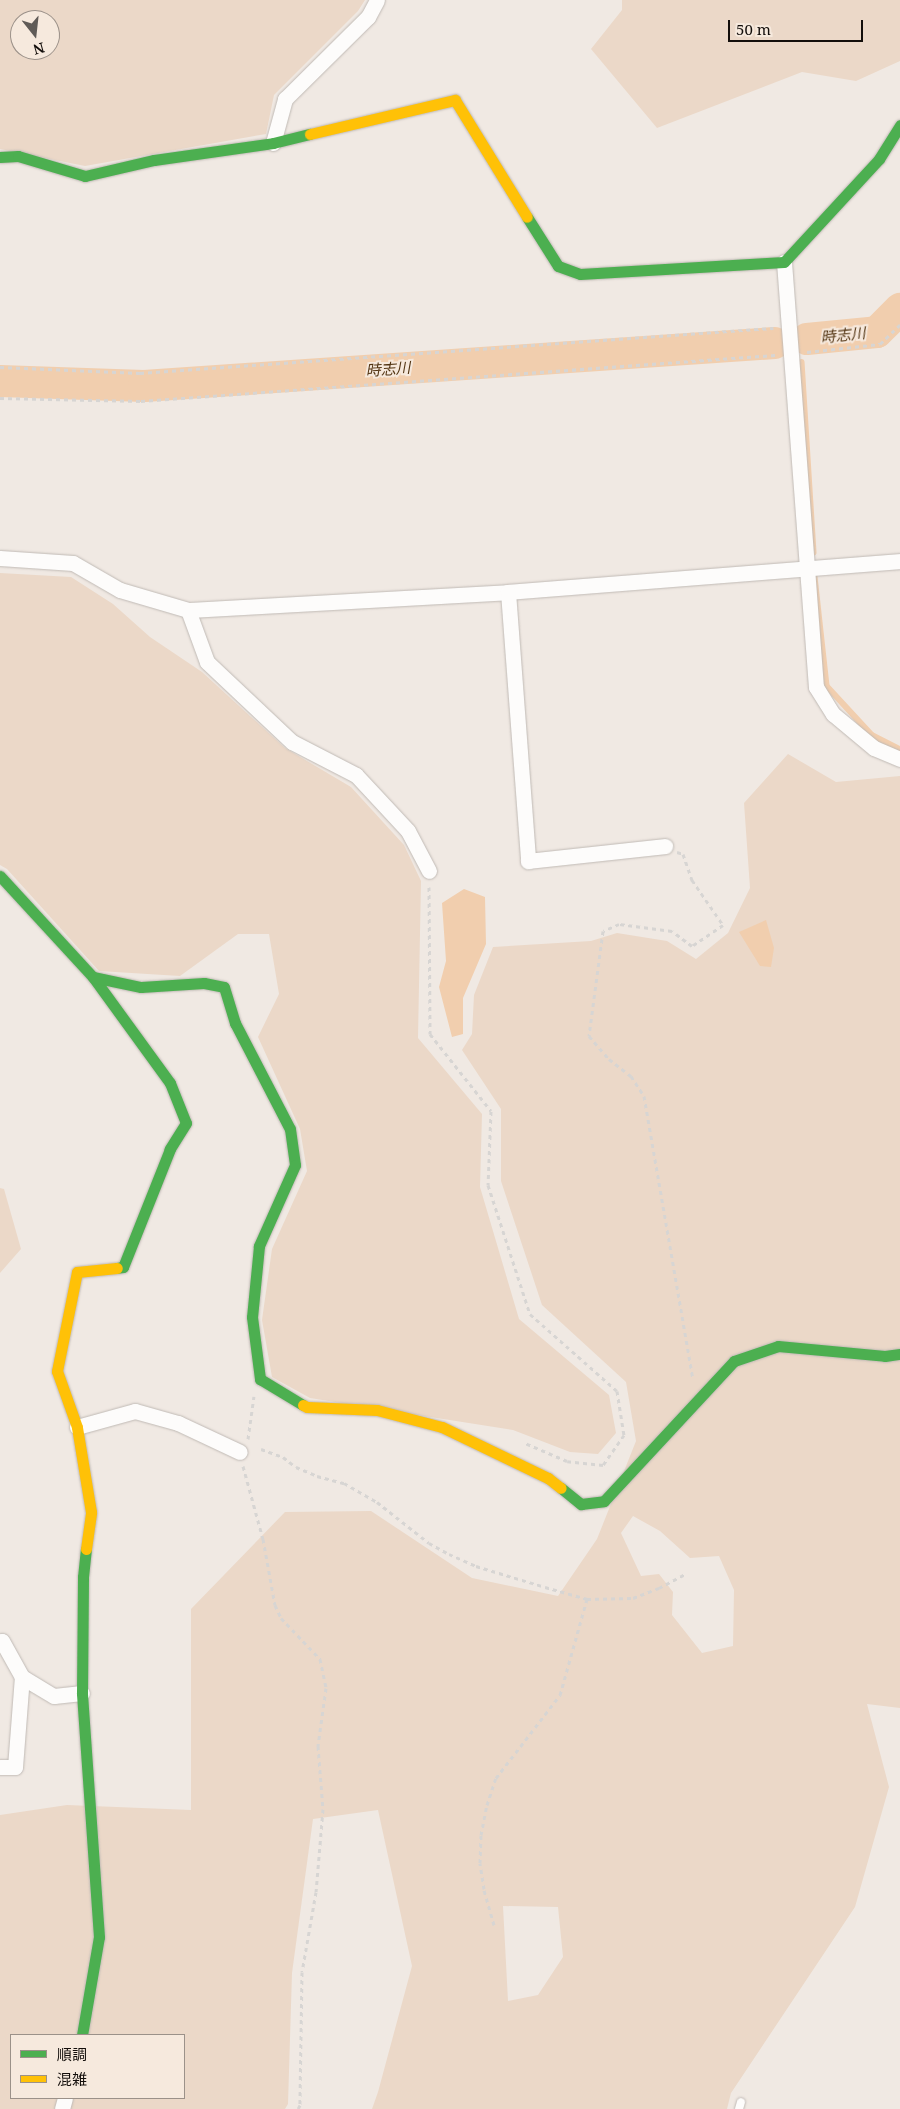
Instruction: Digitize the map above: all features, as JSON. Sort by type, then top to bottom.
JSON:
[{"type":"street","points":[[273,143],[285,99],[368,17],[376,0]]},
{"type":"street","points":[[0,157],[18,156],[85,176],[154,160],[273,143],[455,100],[558,266],[580,274],[784,262],[879,159],[900,125]]},
{"type":"street","points":[[784,262],[816,687],[834,714],[874,748],[900,759]]},
{"type":"street","points":[[0,558],[73,564],[120,590],[188,610],[508,592],[900,561]]},
{"type":"street","points":[[508,592],[528,861],[665,846]]},
{"type":"street","points":[[188,610],[207,662],[292,742],[356,775],[408,831],[429,871]]},
{"type":"street","points":[[0,876],[93,977],[170,1083],[186,1123],[170,1149],[124,1267],[77,1272],[57,1371],[77,1427],[91,1512],[83,1577],[82,1693],[99,1937],[82,2034]]},
{"type":"street","points":[[93,977],[141,987],[204,983],[224,987],[235,1023],[290,1129],[295,1166],[259,1246],[252,1316],[260,1379],[307,1407],[377,1410],[442,1427],[548,1478],[581,1504],[604,1501],[734,1361],[778,1346],[884,1356],[900,1354]]},
{"type":"street","points":[[77,1427],[135,1411],[178,1424],[240,1452]]},
{"type":"street","points":[[0,1642],[2,1640],[22,1677],[54,1696],[82,1693]]},
{"type":"street","points":[[0,1767],[15,1767],[22,1677]]},
{"type":"path","points":[[0,398],[140,401],[791,354],[880,344],[900,325]]},
{"type":"path","points":[[0,367],[140,373],[789,327]]},
{"type":"path","points":[[665,846],[683,854],[692,880],[723,925],[692,946],[672,931],[619,924],[603,931],[589,1036],[610,1059],[631,1076],[644,1096],[697,1402]]},
{"type":"path","points":[[429,871],[430,1034],[492,1111],[488,1185],[530,1314],[617,1391],[624,1434],[603,1465],[567,1461],[524,1443]]},
{"type":"path","points":[[260,1379],[251,1402],[252,1419],[247,1446],[240,1452],[264,1539],[275,1605],[282,1618],[320,1659],[326,1688],[318,1746],[324,1809],[316,1892],[302,1972],[300,2105],[298,2109]]},
{"type":"path","points":[[261,1449],[283,1457],[296,1467],[317,1476],[344,1483],[377,1502],[430,1543],[448,1554],[476,1566],[587,1599],[633,1598],[659,1588],[685,1574]]},
{"type":"path","points":[[494,1925],[484,1889],[480,1864],[481,1835],[487,1805],[496,1778],[560,1695],[587,1599]]},
{"type":"shaded area","points":[[0,0],[365,0],[358,11],[274,95],[266,134],[85,166],[0,149]]},
{"type":"shaded area","points":[[622,0],[900,0],[900,61],[856,81],[802,72],[657,128],[591,49],[622,10]]},
{"type":"shaded area","points":[[0,573],[71,577],[113,604],[150,637],[202,672],[285,748],[351,787],[404,845],[421,881],[418,1038],[482,1114],[480,1187],[519,1319],[609,1395],[616,1433],[598,1454],[570,1452],[513,1430],[310,1398],[272,1377],[262,1320],[272,1249],[307,1171],[300,1129],[258,1037],[279,994],[269,934],[238,934],[180,976],[99,971],[7,869],[0,865]]},
{"type":"shaded area","points":[[788,754],[836,782],[900,776],[900,1708],[867,1704],[889,1787],[855,1907],[731,2093],[727,2109],[372,2109],[412,1966],[378,1810],[313,1819],[292,1973],[288,2104],[285,2109],[0,2109],[0,1815],[67,1805],[191,1810],[191,1609],[285,1512],[371,1511],[472,1578],[558,1596],[597,1539],[636,1441],[626,1382],[542,1305],[501,1181],[501,1109],[462,1050],[472,1034],[474,995],[493,947],[591,941],[617,933],[667,941],[696,959],[728,933],[750,888],[744,803]],"holes":[[[633,1516],[660,1531],[690,1558],[719,1556],[734,1590],[733,1646],[702,1653],[672,1615],[673,1592],[659,1574],[641,1576],[621,1533]],[[503,1906],[558,1907],[563,1957],[538,1995],[508,2001]]]},
{"type":"shaded area","points":[[464,889],[485,897],[486,944],[463,998],[463,1034],[452,1037],[439,987],[446,961],[442,903]]},
{"type":"shaded area","points":[[766,920],[774,948],[771,967],[760,966],[739,932]]},
{"type":"shaded area","points":[[0,1188],[4,1189],[21,1249],[0,1273]]},
{"type":"waterway","name":"時志川","points":[[807,339],[877,332],[900,309]]},
{"type":"waterway","name":"時志川","points":[[0,381],[144,386],[775,343]]},
{"type":"waterway","points":[[802,362],[814,553]]},
{"type":"waterway","points":[[815,577],[827,686],[872,735],[900,749]]},
{"type":"traffic: fast","points":[[527,217],[558,266],[580,274],[784,262],[879,159],[900,125]]},
{"type":"traffic: fast","points":[[0,157],[18,156],[85,176],[154,160],[273,143],[310,134]]},
{"type":"traffic: fast","points":[[0,876],[93,977],[170,1083],[186,1123],[170,1149],[123,1267],[117,1268]]},
{"type":"traffic: fast","points":[[93,977],[141,987],[204,983],[224,987],[235,1023],[290,1129],[295,1165],[259,1246],[252,1317],[260,1379],[303,1405]]},
{"type":"traffic: fast","points":[[561,1488],[581,1504],[604,1501],[734,1361],[778,1346],[885,1356],[900,1354]]},
{"type":"traffic: fast","points":[[82,2034],[99,1937],[82,1693],[83,1577],[86,1549]]},
{"type":"traffic: slow","points":[[310,134],[455,100],[527,217]]},
{"type":"traffic: slow","points":[[86,1549],[91,1512],[77,1427],[57,1371],[77,1272],[117,1268]]},
{"type":"traffic: slow","points":[[303,1405],[307,1407],[377,1410],[442,1427],[548,1478],[561,1488]]}]
